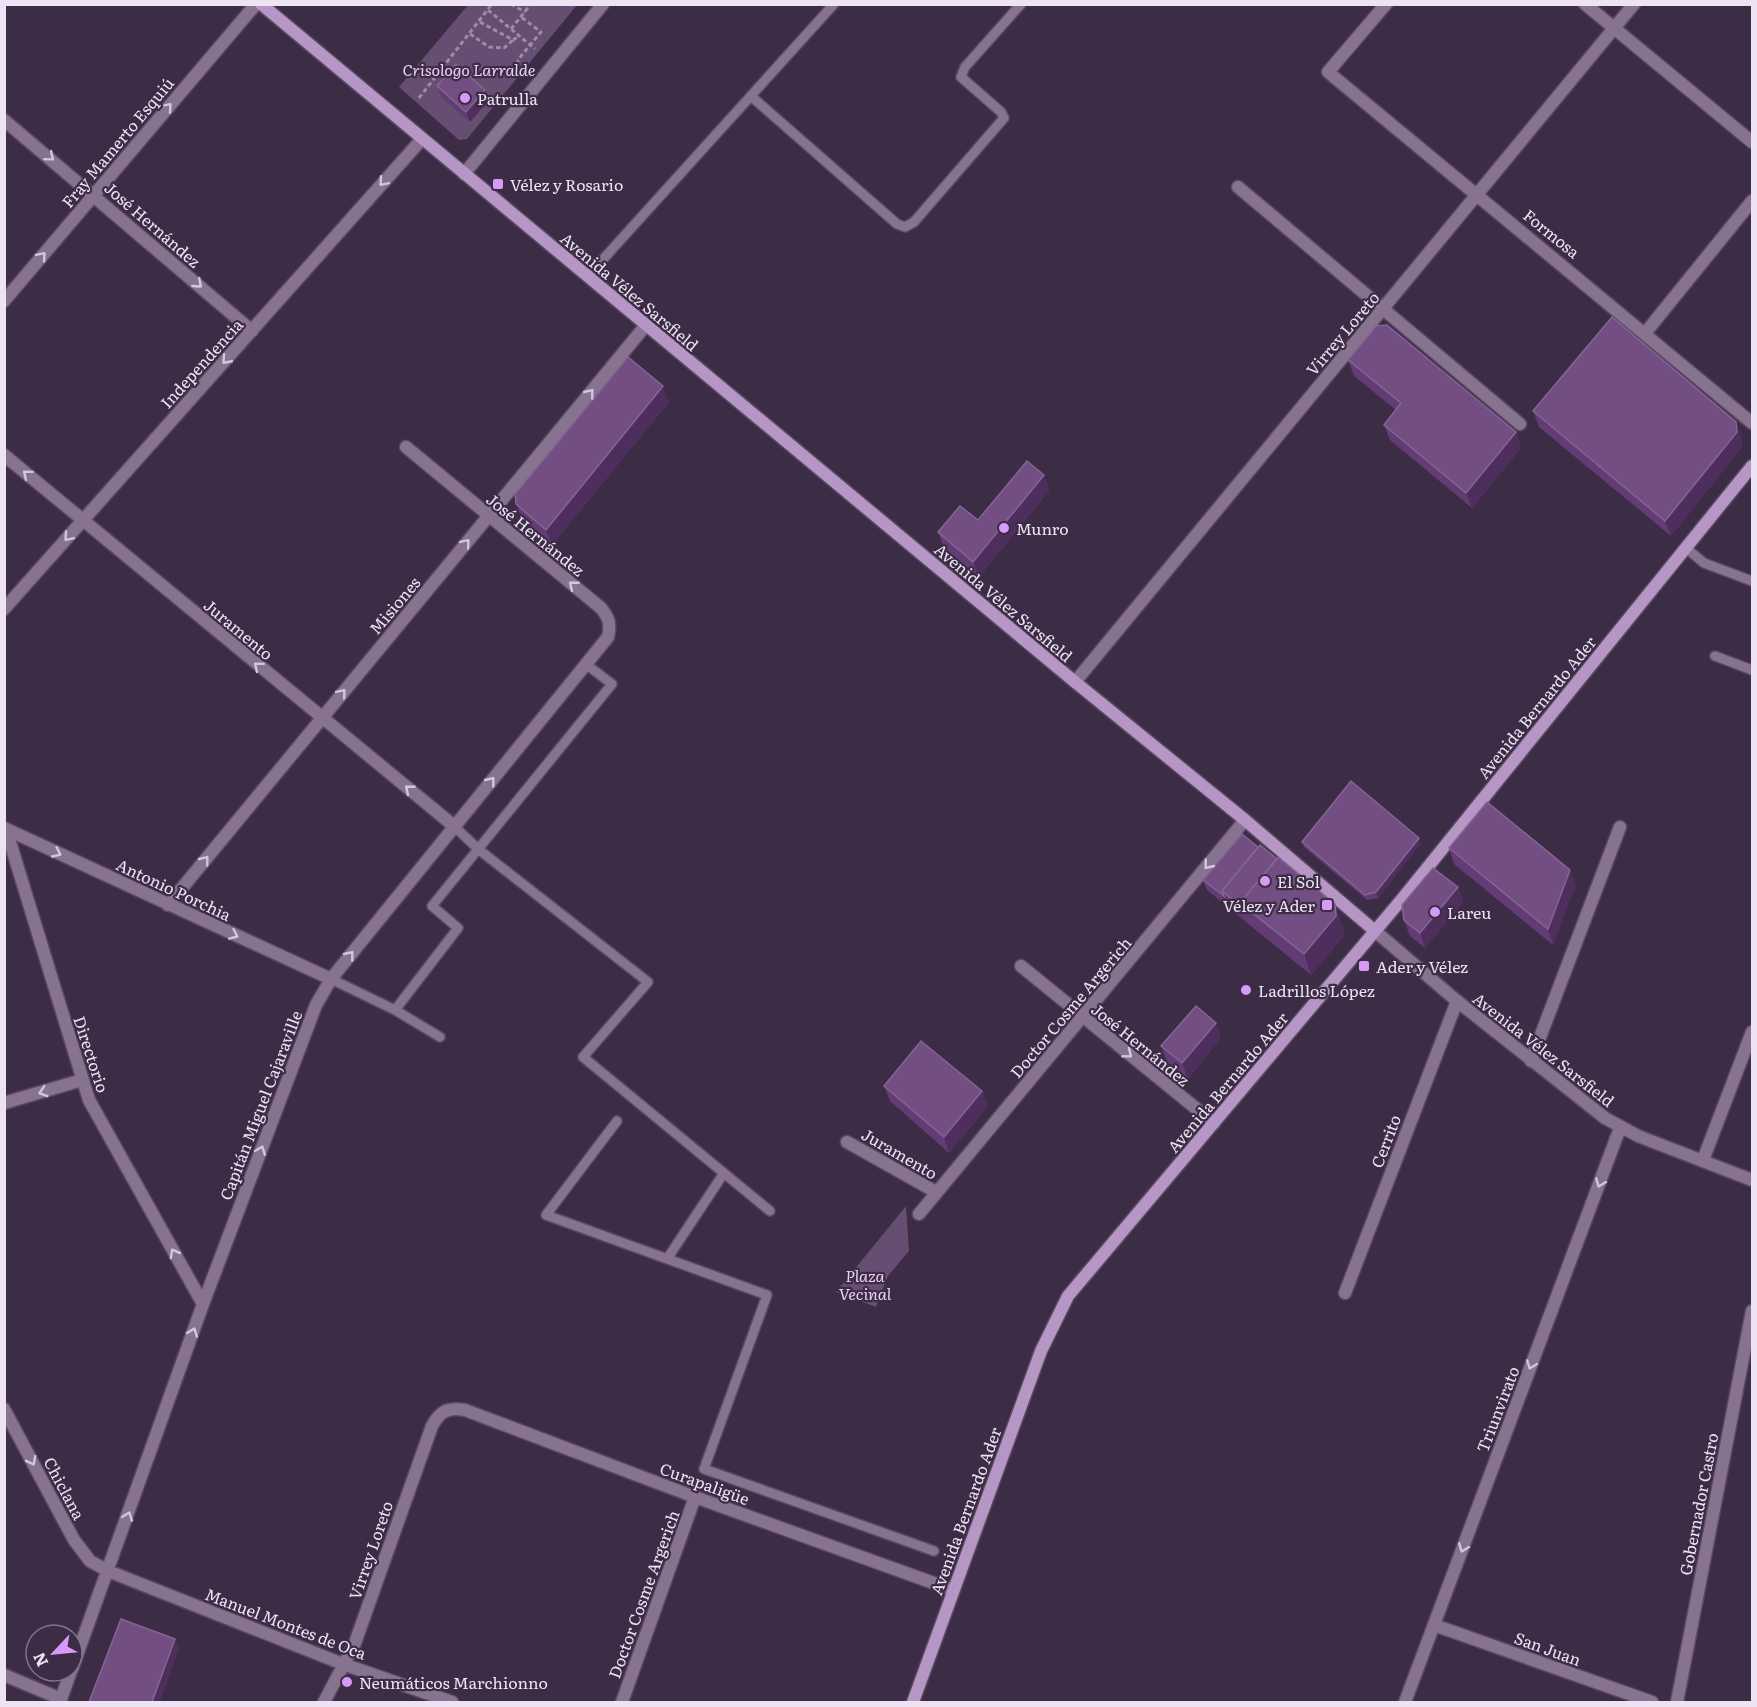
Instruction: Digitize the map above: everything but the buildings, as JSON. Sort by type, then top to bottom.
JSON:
[{"type":"main road","name":"Avenida Vélez Sarsfield","points":[[261,4],[1075,682],[1245,820],[1375,931]]},
{"type":"main road","name":"Avenida Bernardo Ader","points":[[913,1702],[1041,1351],[1068,1296],[1375,931],[1752,466]]},
{"type":"street","name":"Fray Mamerto Esquiú","points":[[4,301],[256,4]]},
{"type":"street","points":[[464,174],[603,4]]},
{"type":"street","name":"Formosa","points":[[1386,4],[1328,72],[1646,332],[1752,423]]},
{"type":"street","points":[[1585,4],[1752,142]]},
{"type":"street","name":"Virrey Loreto","points":[[1075,682],[1634,4]]},
{"type":"street","name":"José Hernández","points":[[4,120],[94,194],[252,331]]},
{"type":"street","name":"Independencia","points":[[4,609],[422,139]]},
{"type":"street","points":[[1239,187],[1520,424]]},
{"type":"street","points":[[1646,332],[1752,201]]},
{"type":"street","name":"Misiones","points":[[168,905],[646,325]]},
{"type":"street","name":"José Hernández","points":[[406,447],[600,608],[608,616],[610,627]]},
{"type":"street","name":"Juramento","points":[[4,455],[454,826]]},
{"type":"street","name":"Capitán Miguel Cajaraville","points":[[84,1637],[203,1304],[316,1005],[331,979],[608,637],[610,627]]},
{"type":"street","name":"Doctor Cosme Argerich","points":[[919,1214],[1245,820]]},
{"type":"street","points":[[1531,1061],[1620,827]]},
{"type":"street","name":"Antonio Porchia","points":[[5,829],[331,979]]},
{"type":"street","name":"Directorio","points":[[5,829],[89,1100],[203,1304]]},
{"type":"street","name":"Avenida Vélez Sarsfield","points":[[1375,931],[1531,1061],[1620,1128],[1752,1180]]},
{"type":"street","name":"José Hernández","points":[[1022,966],[1214,1123]]},
{"type":"street","name":"Cerrito","points":[[1345,1293],[1457,1001]]},
{"type":"street","points":[[1703,1160],[1752,1032]]},
{"type":"street","points":[[4,1103],[82,1080]]},
{"type":"street","name":"Triunvirato","points":[[1405,1702],[1620,1128]]},
{"type":"street","name":"Juramento","points":[[847,1142],[936,1192]]},
{"type":"street","name":"Gobernador Castro","points":[[1677,1702],[1752,1311]]},
{"type":"street","name":"Chiclana","points":[[4,1409],[74,1540],[90,1561],[108,1571]]},
{"type":"street","name":"Virrey Loreto","points":[[324,1702],[355,1643],[432,1426],[437,1416],[446,1410]]},
{"type":"street","name":"Curapaligüe","points":[[446,1410],[465,1410],[695,1497],[953,1590]]},
{"type":"street","name":"Doctor Cosme Argerich","points":[[622,1702],[695,1497]]},
{"type":"street","name":"Manuel Montes de Oca","points":[[108,1571],[343,1664],[452,1702]]},
{"type":"street","name":"San Juan","points":[[1434,1625],[1652,1702]]},
{"type":"street","points":[[4,1675],[60,1701]]},
{"type":"street","name":"Capitán Miguel Cajaraville","points":[[60,1701],[67,1683]]},
{"type":"lane","points":[[587,277],[834,4]]},
{"type":"lane","points":[[752,97],[897,224],[905,227],[914,222],[1005,118],[961,77],[965,67],[1021,4]]},
{"type":"lane","points":[[1686,548],[1704,563],[1752,581]]},
{"type":"lane","points":[[1715,656],[1752,670]]},
{"type":"lane","points":[[395,1010],[459,928],[432,906],[612,684],[586,664]]},
{"type":"lane","points":[[454,826],[478,849],[648,982],[583,1057],[770,1211]]},
{"type":"lane","points":[[331,979],[395,1010],[440,1037]]},
{"type":"lane","points":[[617,1121],[546,1215],[767,1295],[704,1469],[934,1551]]},
{"type":"lane","points":[[667,1259],[724,1173]]},
{"type":"path","points":[[419,98],[492,4]]},
{"type":"path","points":[[510,4],[525,12]]},
{"type":"path","points":[[511,29],[531,4]]},
{"type":"path","points":[[488,10],[535,49]]},
{"type":"path","points":[[502,69],[510,75],[541,32],[521,17]]},
{"type":"path","points":[[479,21],[513,40]]},
{"type":"path","points":[[470,34],[489,47],[504,48],[519,36]]},
{"type":"green space","name":"Crisologo Larralde","points":[[468,5],[577,5],[467,139],[459,140],[399,87]]},
{"type":"green space","name":"Plaza Vecinal","points":[[906,1206],[909,1251],[888,1276],[876,1307],[836,1292]]},
{"type":"place","name":"Patrulla","points":[[465,98]]},
{"type":"place","name":"Vélez y Rosario","points":[[498,184]]},
{"type":"place","name":"Munro","points":[[1004,528]]},
{"type":"place","name":"El Sol","points":[[1265,881]]},
{"type":"place","name":"Vélez y Ader","points":[[1327,905]]},
{"type":"place","name":"Lareu","points":[[1435,912]]},
{"type":"place","name":"Ader y Vélez","points":[[1364,966]]},
{"type":"place","name":"Ladrillos López","points":[[1246,990]]},
{"type":"place","name":"Neumáticos Marchionno","points":[[347,1682]]}]
